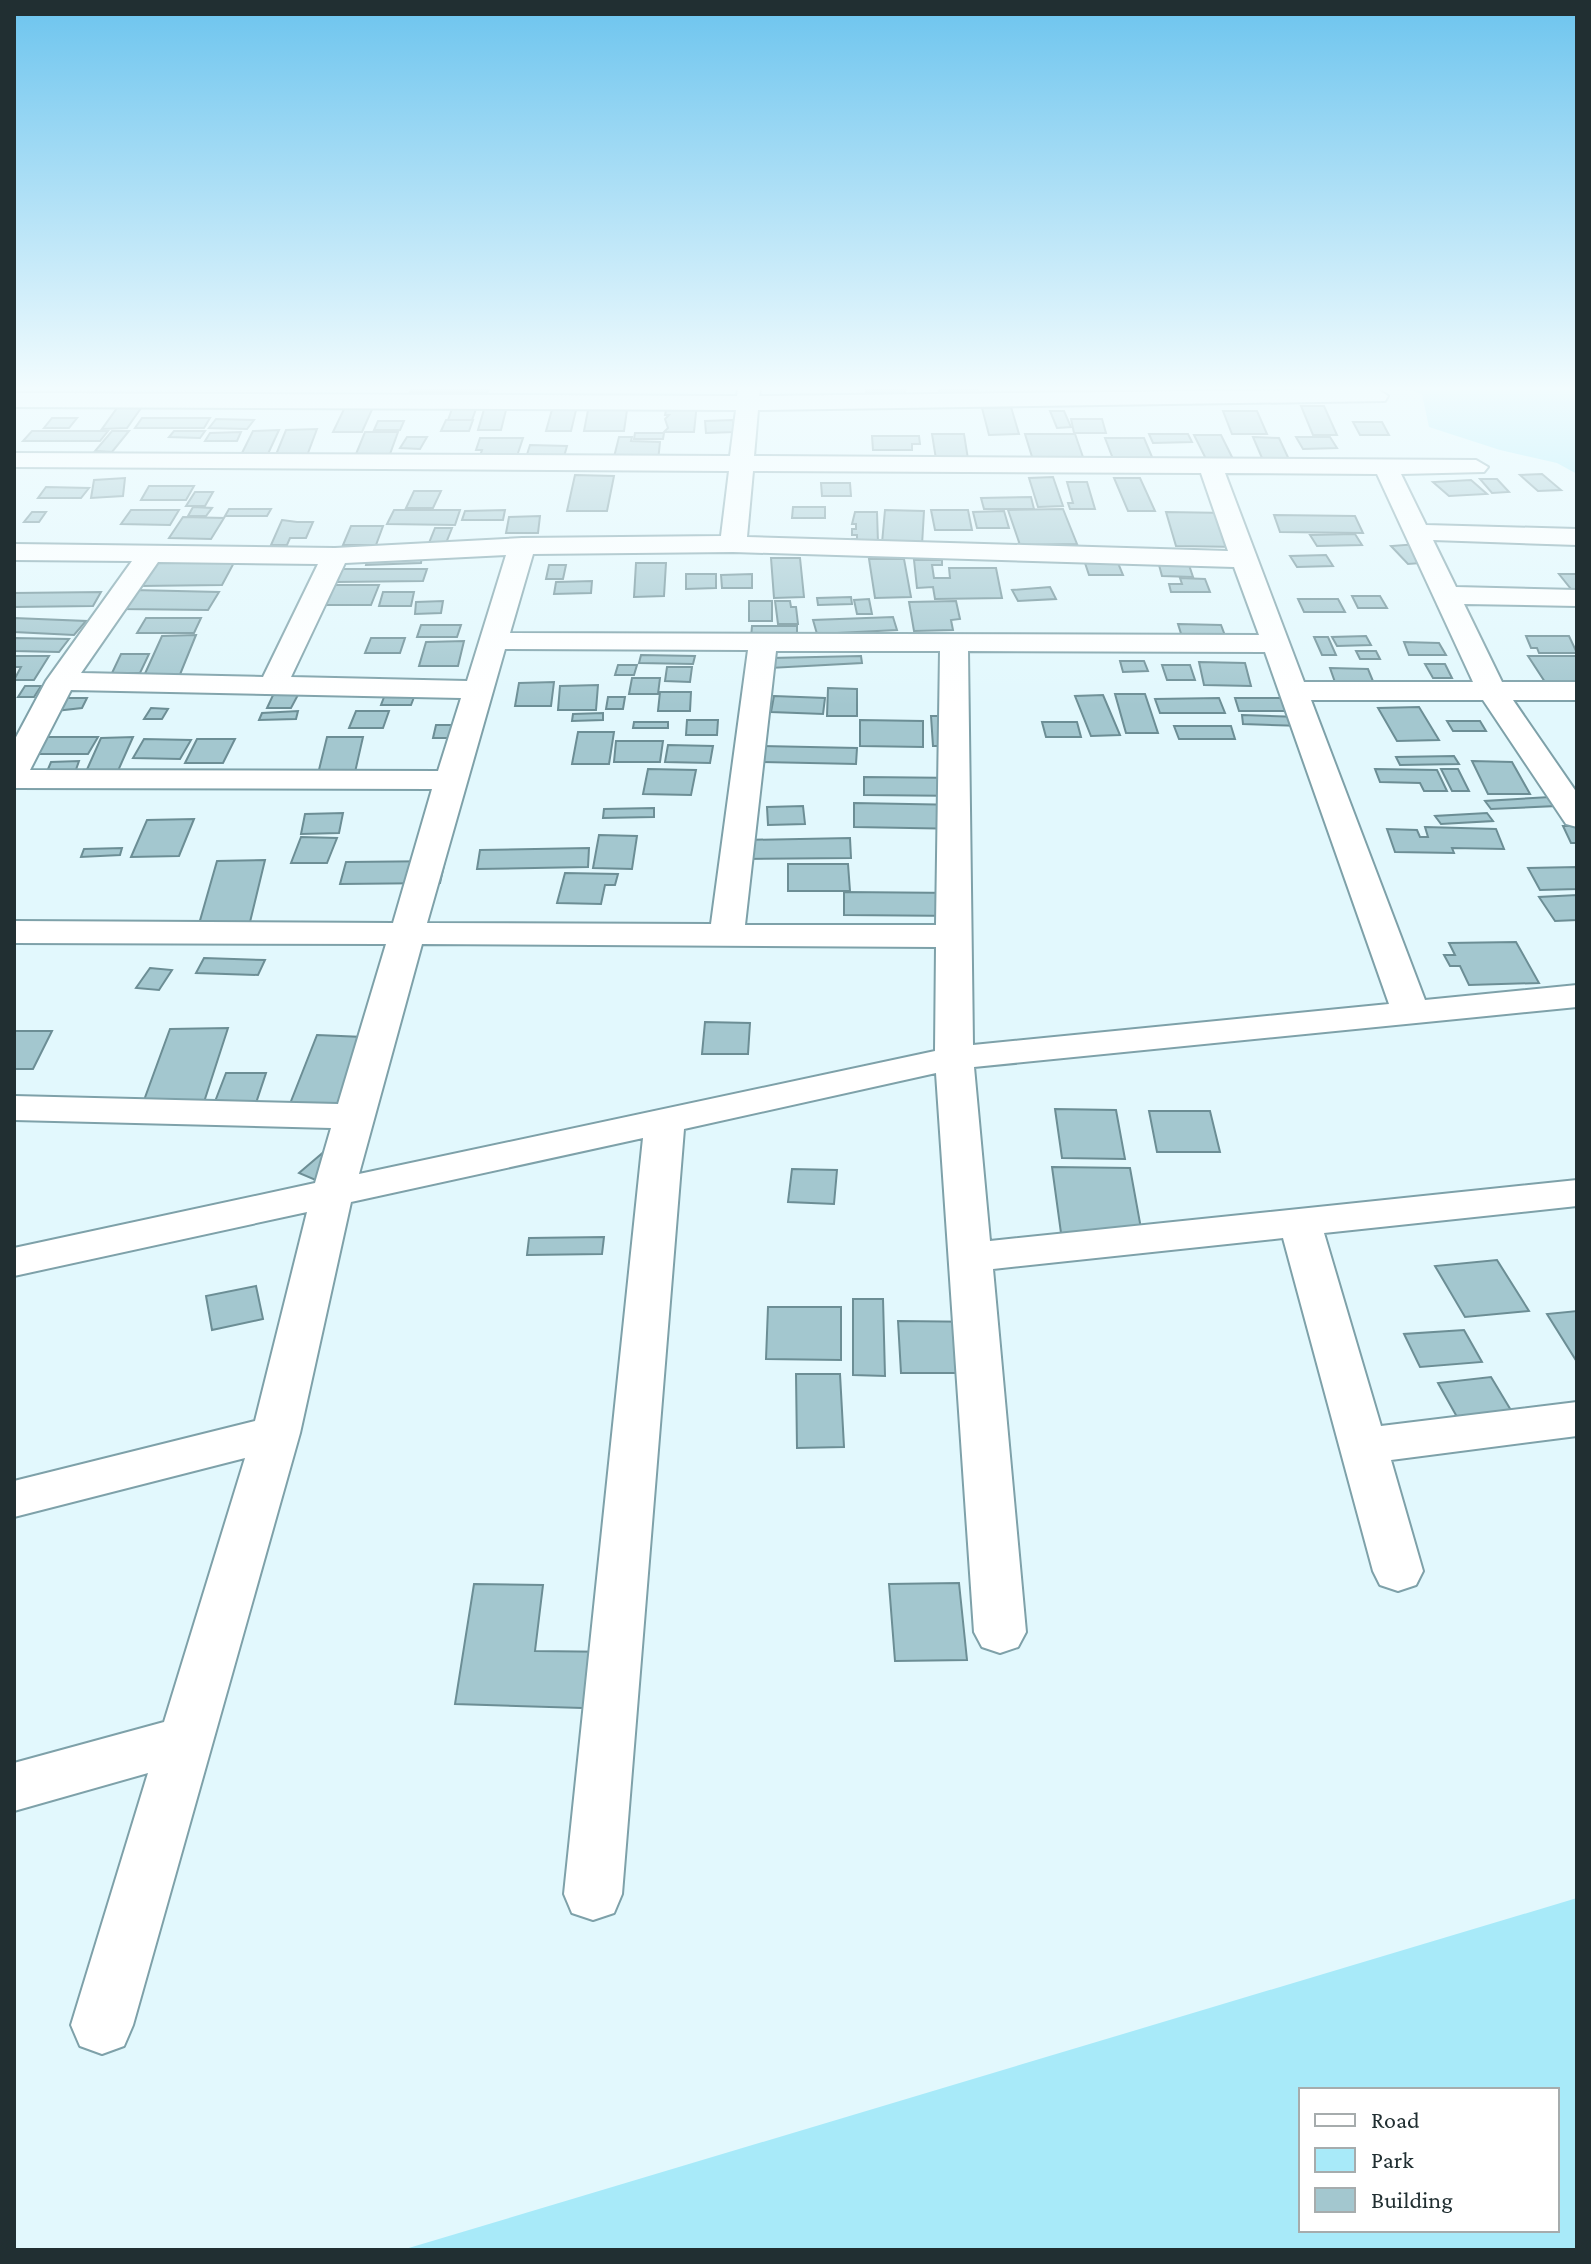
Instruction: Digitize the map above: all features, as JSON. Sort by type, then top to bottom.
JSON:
[{"type":"street","points":[[733,544],[738,495]]},
{"type":"street","points":[[1221,495],[1412,1015]]},
{"type":"street","points":[[1399,495],[1492,691],[1577,817]]},
{"type":"street","points":[[1417,532],[1577,537]]},
{"type":"street","points":[[14,552],[335,556],[522,546],[733,544],[1244,559]]},
{"type":"street","points":[[102,2025],[276,1433],[333,1192],[451,780],[522,546]]},
{"type":"street","points":[[14,770],[61,681],[150,554]]},
{"type":"street","points":[[274,683],[335,556]]},
{"type":"street","points":[[1446,595],[1577,598]]},
{"type":"street","points":[[494,641],[1275,644]]},
{"type":"street","points":[[726,935],[734,893],[763,642]]},
{"type":"street","points":[[954,642],[954,1058],[1000,1632]]},
{"type":"street","points":[[61,681],[274,683],[480,690]]},
{"type":"street","points":[[1292,691],[1577,691]]},
{"type":"street","points":[[14,779],[451,780]]},
{"type":"street","points":[[14,932],[954,936]]},
{"type":"street","points":[[14,1262],[954,1058],[1412,1015],[1577,996]]},
{"type":"street","points":[[14,1108],[355,1117]]},
{"type":"street","points":[[593,1894],[665,1121]]},
{"type":"street","points":[[970,1257],[1577,1193]]},
{"type":"street","points":[[1300,1222],[1398,1571]]},
{"type":"street","points":[[1364,1446],[1577,1419]]},
{"type":"street","points":[[14,1499],[276,1433]]},
{"type":"street","points":[[14,1787],[186,1739]]},
{"type":"green space","points":[[1577,1898],[1577,2250],[402,2250]]},
{"type":"building","points":[[40,495],[84,495],[81,498],[38,498]]},
{"type":"building","points":[[92,495],[123,495],[123,496],[91,498]]},
{"type":"building","points":[[144,495],[189,495],[186,500],[141,500]]},
{"type":"building","points":[[193,495],[211,495],[205,506],[186,506]]},
{"type":"building","points":[[412,495],[439,495],[433,508],[406,508]]},
{"type":"building","points":[[571,495],[610,495],[607,511],[567,511]]},
{"type":"building","points":[[1034,495],[1059,495],[1063,506],[1038,507]]},
{"type":"building","points":[[1071,495],[1091,495],[1095,509],[1070,509],[1068,503],[1073,503]]},
{"type":"building","points":[[1121,495],[1148,495],[1155,511],[1128,511]]},
{"type":"building","points":[[1031,497],[1034,509],[984,509],[981,498]]},
{"type":"building","points":[[193,507],[212,508],[206,516],[188,516]]},
{"type":"building","points":[[793,507],[825,507],[825,518],[792,518]]},
{"type":"building","points":[[229,509],[271,509],[267,516],[225,516]]},
{"type":"building","points":[[1063,509],[1077,544],[1020,545],[1008,510]]},
{"type":"building","points":[[131,510],[179,510],[170,525],[121,524]]},
{"type":"building","points":[[394,510],[460,510],[455,525],[387,524]]},
{"type":"building","points":[[505,510],[503,520],[462,520],[465,511]]},
{"type":"building","points":[[885,510],[924,511],[922,545],[882,543]]},
{"type":"building","points":[[931,510],[968,510],[972,530],[935,530]]},
{"type":"building","points":[[1004,511],[1009,528],[977,528],[973,512]]},
{"type":"building","points":[[32,512],[46,512],[39,522],[24,522]]},
{"type":"building","points":[[855,512],[877,512],[878,543],[852,543],[852,539],[857,539],[857,535],[852,535],[852,529],[856,529],[856,524],[852,524]]},
{"type":"building","points":[[1166,512],[1228,513],[1240,547],[1176,546]]},
{"type":"building","points":[[1274,515],[1355,516],[1363,533],[1280,532]]},
{"type":"building","points":[[540,516],[538,533],[506,533],[509,517]]},
{"type":"building","points":[[183,517],[224,518],[211,539],[169,538]]},
{"type":"building","points":[[282,520],[313,522],[306,538],[290,538],[287,545],[271,545]]},
{"type":"building","points":[[351,526],[383,526],[376,545],[343,545]]},
{"type":"building","points":[[435,528],[452,528],[444,548],[427,548]]},
{"type":"building","points":[[1355,534],[1362,545],[1317,546],[1310,535]]},
{"type":"building","points":[[1418,544],[1435,562],[1408,564],[1391,546]]},
{"type":"building","points":[[422,555],[421,563],[366,565],[368,556]]},
{"type":"building","points":[[1326,555],[1333,566],[1297,567],[1290,556]]},
{"type":"building","points":[[157,557],[237,557],[222,585],[140,586]]},
{"type":"building","points":[[771,558],[800,558],[804,597],[774,598]]},
{"type":"building","points":[[869,559],[904,559],[911,597],[875,598]]},
{"type":"building","points":[[914,560],[942,560],[942,565],[932,565],[934,578],[950,578],[949,568],[996,568],[1002,598],[935,599],[933,587],[917,588]]},
{"type":"building","points":[[636,563],[666,563],[664,596],[634,597]]},
{"type":"building","points":[[1085,563],[1118,563],[1123,575],[1089,575]]},
{"type":"building","points":[[549,565],[566,565],[563,579],[546,579]]},
{"type":"building","points":[[1159,565],[1189,565],[1193,577],[1162,576]]},
{"type":"building","points":[[342,569],[427,569],[423,581],[337,582]]},
{"type":"building","points":[[686,574],[716,574],[716,588],[686,589]]},
{"type":"building","points":[[752,574],[752,588],[722,588],[721,575]]},
{"type":"building","points":[[1559,574],[1577,574],[1577,589],[1571,589]]},
{"type":"building","points":[[1180,578],[1205,579],[1210,592],[1171,592],[1169,584],[1182,584]]},
{"type":"building","points":[[592,581],[591,593],[554,594],[556,582]]},
{"type":"building","points":[[331,585],[379,585],[371,605],[323,605]]},
{"type":"building","points":[[1050,587],[1056,599],[1018,601],[1012,590]]},
{"type":"building","points":[[134,590],[219,592],[208,610],[121,609]]},
{"type":"building","points":[[101,592],[93,606],[14,607],[14,593]]},
{"type":"building","points":[[383,592],[414,592],[411,606],[379,606]]},
{"type":"building","points":[[1352,596],[1380,596],[1387,608],[1358,608]]},
{"type":"building","points":[[851,597],[852,604],[818,605],[817,598]]},
{"type":"building","points":[[869,599],[872,614],[857,614],[854,600]]},
{"type":"building","points":[[1298,599],[1338,599],[1345,612],[1304,612]]},
{"type":"building","points":[[443,601],[441,613],[415,614],[416,602]]},
{"type":"building","points":[[749,601],[772,601],[772,621],[749,621]]},
{"type":"building","points":[[775,601],[790,601],[791,607],[796,607],[798,624],[778,624]]},
{"type":"building","points":[[956,601],[960,619],[951,620],[953,630],[914,631],[909,602]]},
{"type":"building","points":[[893,617],[897,630],[817,634],[813,620]]},
{"type":"building","points":[[14,618],[86,621],[74,635],[14,632]]},
{"type":"building","points":[[146,618],[201,618],[194,633],[137,633]]},
{"type":"building","points":[[1178,624],[1221,625],[1227,641],[1183,640]]},
{"type":"building","points":[[421,625],[461,625],[457,637],[417,637]]},
{"type":"building","points":[[752,626],[797,626],[797,638],[751,638]]},
{"type":"building","points":[[196,635],[179,677],[143,678],[162,636]]},
{"type":"building","points":[[1366,636],[1371,645],[1337,646],[1332,637]]},
{"type":"building","points":[[1526,636],[1569,636],[1577,653],[1539,653],[1537,648],[1531,648]]},
{"type":"building","points":[[1314,637],[1328,637],[1336,655],[1322,655]]},
{"type":"building","points":[[14,638],[69,639],[59,652],[14,651]]},
{"type":"building","points":[[371,638],[405,638],[400,653],[365,653]]},
{"type":"building","points":[[464,641],[458,666],[419,666],[426,642]]},
{"type":"building","points":[[1404,642],[1439,643],[1446,655],[1409,655]]},
{"type":"building","points":[[1356,651],[1376,651],[1380,659],[1360,659]]},
{"type":"building","points":[[121,654],[149,654],[140,673],[112,673]]},
{"type":"building","points":[[641,655],[695,656],[693,664],[639,663]]},
{"type":"building","points":[[14,656],[49,656],[34,680],[14,680],[21,667],[14,667]]},
{"type":"building","points":[[861,656],[862,663],[770,668],[770,658]]},
{"type":"building","points":[[1528,656],[1577,656],[1577,682],[1545,682]]},
{"type":"building","points":[[1120,661],[1144,661],[1148,671],[1123,672]]},
{"type":"building","points":[[1199,662],[1245,663],[1251,686],[1204,685]]},
{"type":"building","points":[[1425,664],[1445,664],[1452,678],[1433,678]]},
{"type":"building","points":[[618,665],[637,665],[634,675],[615,675]]},
{"type":"building","points":[[1162,665],[1190,665],[1195,680],[1167,680]]},
{"type":"building","points":[[667,667],[692,667],[690,682],[665,681]]},
{"type":"building","points":[[1330,668],[1368,669],[1375,686],[1336,685]]},
{"type":"building","points":[[632,678],[660,678],[658,694],[629,694]]},
{"type":"building","points":[[554,682],[551,706],[515,706],[519,683]]},
{"type":"building","points":[[598,685],[596,710],[558,710],[560,686]]},
{"type":"building","points":[[25,686],[41,686],[34,697],[18,697]]},
{"type":"building","points":[[828,688],[857,689],[857,716],[827,716]]},
{"type":"building","points":[[386,692],[416,692],[411,705],[381,705]]},
{"type":"building","points":[[660,692],[691,692],[690,711],[658,711]]},
{"type":"building","points":[[274,693],[299,693],[291,708],[267,708]]},
{"type":"building","points":[[1115,694],[1145,694],[1158,733],[1126,733]]},
{"type":"building","points":[[1103,695],[1120,735],[1091,736],[1075,696]]},
{"type":"building","points":[[774,696],[825,698],[823,714],[771,712]]},
{"type":"building","points":[[608,697],[625,697],[623,709],[606,709]]},
{"type":"building","points":[[62,698],[87,698],[82,708],[55,711]]},
{"type":"building","points":[[1219,698],[1225,713],[1160,713],[1155,699]]},
{"type":"building","points":[[1235,698],[1299,698],[1304,711],[1239,711]]},
{"type":"building","points":[[1419,707],[1439,740],[1397,741],[1378,708]]},
{"type":"building","points":[[151,708],[168,709],[162,719],[144,719]]},
{"type":"building","points":[[298,711],[296,719],[259,720],[262,713]]},
{"type":"building","points":[[356,711],[389,711],[383,728],[349,728]]},
{"type":"building","points":[[603,713],[603,720],[572,721],[573,714]]},
{"type":"building","points":[[1242,715],[1300,717],[1302,726],[1243,724]]},
{"type":"building","points":[[931,716],[955,716],[958,746],[933,746]]},
{"type":"building","points":[[687,720],[718,720],[717,735],[686,735]]},
{"type":"building","points":[[860,720],[923,721],[923,747],[860,746]]},
{"type":"building","points":[[1447,721],[1480,721],[1486,731],[1453,731]]},
{"type":"building","points":[[634,722],[668,722],[668,728],[633,728]]},
{"type":"building","points":[[1042,722],[1077,722],[1081,737],[1046,737]]},
{"type":"building","points":[[436,725],[471,725],[468,738],[433,738]]},
{"type":"building","points":[[1174,726],[1231,726],[1235,739],[1179,739]]},
{"type":"building","points":[[578,732],[614,732],[609,764],[572,764]]},
{"type":"building","points":[[47,737],[98,737],[88,754],[36,754]]},
{"type":"building","points":[[133,737],[113,782],[81,783],[101,738]]},
{"type":"building","points":[[327,737],[363,737],[353,781],[316,782]]},
{"type":"building","points":[[144,739],[191,740],[180,759],[133,758]]},
{"type":"building","points":[[197,739],[235,739],[223,763],[185,763]]},
{"type":"building","points":[[616,741],[663,741],[660,762],[614,762]]},
{"type":"building","points":[[668,745],[713,746],[710,763],[665,762]]},
{"type":"building","points":[[760,746],[857,748],[856,764],[758,762]]},
{"type":"building","points":[[1454,756],[1459,764],[1400,765],[1396,757]]},
{"type":"building","points":[[79,761],[72,781],[43,781],[51,762]]},
{"type":"building","points":[[1472,761],[1512,762],[1530,794],[1488,794]]},
{"type":"building","points":[[648,769],[696,770],[691,795],[643,794]]},
{"type":"building","points":[[1375,769],[1437,770],[1447,791],[1424,791],[1420,783],[1380,782]]},
{"type":"building","points":[[1441,769],[1458,769],[1469,791],[1452,791]]},
{"type":"building","points":[[864,777],[963,778],[965,796],[864,795]]},
{"type":"building","points":[[1550,797],[1556,806],[1491,809],[1485,801]]},
{"type":"building","points":[[854,803],[963,805],[965,829],[854,827]]},
{"type":"building","points":[[803,806],[805,824],[768,825],[767,807]]},
{"type":"building","points":[[654,808],[654,817],[603,818],[604,809]]},
{"type":"building","points":[[343,813],[339,833],[301,834],[305,814]]},
{"type":"building","points":[[1487,813],[1493,821],[1441,824],[1435,816]]},
{"type":"building","points":[[194,819],[179,856],[131,857],[147,820]]},
{"type":"building","points":[[1563,826],[1577,826],[1577,843],[1571,843]]},
{"type":"building","points":[[1425,827],[1496,829],[1504,849],[1452,848],[1454,853],[1395,852],[1387,829],[1417,830],[1420,837],[1428,837]]},
{"type":"building","points":[[599,835],[637,836],[632,869],[593,868]]},
{"type":"building","points":[[301,837],[337,838],[327,863],[291,863]]},
{"type":"building","points":[[850,838],[851,858],[743,859],[743,840]]},
{"type":"building","points":[[122,848],[120,855],[81,857],[84,849]]},
{"type":"building","points":[[589,848],[588,867],[477,869],[480,850]]},
{"type":"building","points":[[265,860],[250,922],[199,924],[217,861]]},
{"type":"building","points":[[445,861],[440,883],[340,884],[346,862]]},
{"type":"building","points":[[788,864],[848,864],[850,891],[788,891]]},
{"type":"building","points":[[1577,867],[1577,889],[1540,890],[1528,868]]},
{"type":"building","points":[[565,873],[618,874],[615,885],[605,885],[601,904],[557,903]]},
{"type":"building","points":[[844,892],[958,893],[960,916],[844,915]]},
{"type":"building","points":[[1577,895],[1577,920],[1555,921],[1539,897]]},
{"type":"building","points":[[1516,942],[1539,983],[1469,985],[1460,966],[1450,966],[1444,955],[1455,955],[1449,943]]},
{"type":"building","points":[[204,958],[265,960],[258,975],[196,973]]},
{"type":"building","points":[[150,968],[172,970],[159,990],[136,988]]},
{"type":"building","points":[[705,1022],[750,1023],[748,1054],[702,1054]]},
{"type":"building","points":[[228,1028],[204,1102],[143,1103],[170,1029]]},
{"type":"building","points":[[14,1031],[52,1031],[33,1069],[14,1069]]},
{"type":"building","points":[[317,1035],[363,1037],[334,1115],[286,1114]]},
{"type":"building","points":[[226,1073],[266,1073],[253,1112],[211,1112]]},
{"type":"building","points":[[1055,1109],[1116,1110],[1125,1159],[1062,1158]]},
{"type":"building","points":[[1149,1111],[1210,1111],[1220,1152],[1157,1152]]},
{"type":"building","points":[[333,1144],[318,1181],[299,1173]]},
{"type":"building","points":[[1052,1167],[1130,1168],[1142,1234],[1061,1233]]},
{"type":"building","points":[[792,1169],[837,1170],[834,1204],[788,1202]]},
{"type":"building","points":[[604,1237],[602,1254],[527,1255],[529,1238]]},
{"type":"building","points":[[1497,1260],[1529,1311],[1465,1317],[1435,1266]]},
{"type":"building","points":[[256,1286],[263,1319],[212,1330],[206,1296]]},
{"type":"building","points":[[853,1299],[883,1299],[885,1376],[853,1375]]},
{"type":"building","points":[[768,1307],[841,1307],[841,1360],[766,1359]]},
{"type":"building","points":[[1577,1311],[1577,1362],[1547,1314]]},
{"type":"building","points":[[898,1321],[988,1322],[993,1373],[901,1373]]},
{"type":"building","points":[[1464,1330],[1482,1362],[1420,1367],[1404,1334]]},
{"type":"building","points":[[796,1374],[840,1374],[844,1447],[797,1448]]},
{"type":"building","points":[[1491,1377],[1521,1427],[1466,1433],[1438,1383]]},
{"type":"building","points":[[959,1583],[967,1660],[895,1661],[889,1584]]},
{"type":"building","points":[[474,1584],[543,1585],[535,1651],[620,1652],[615,1709],[455,1704]]}]
